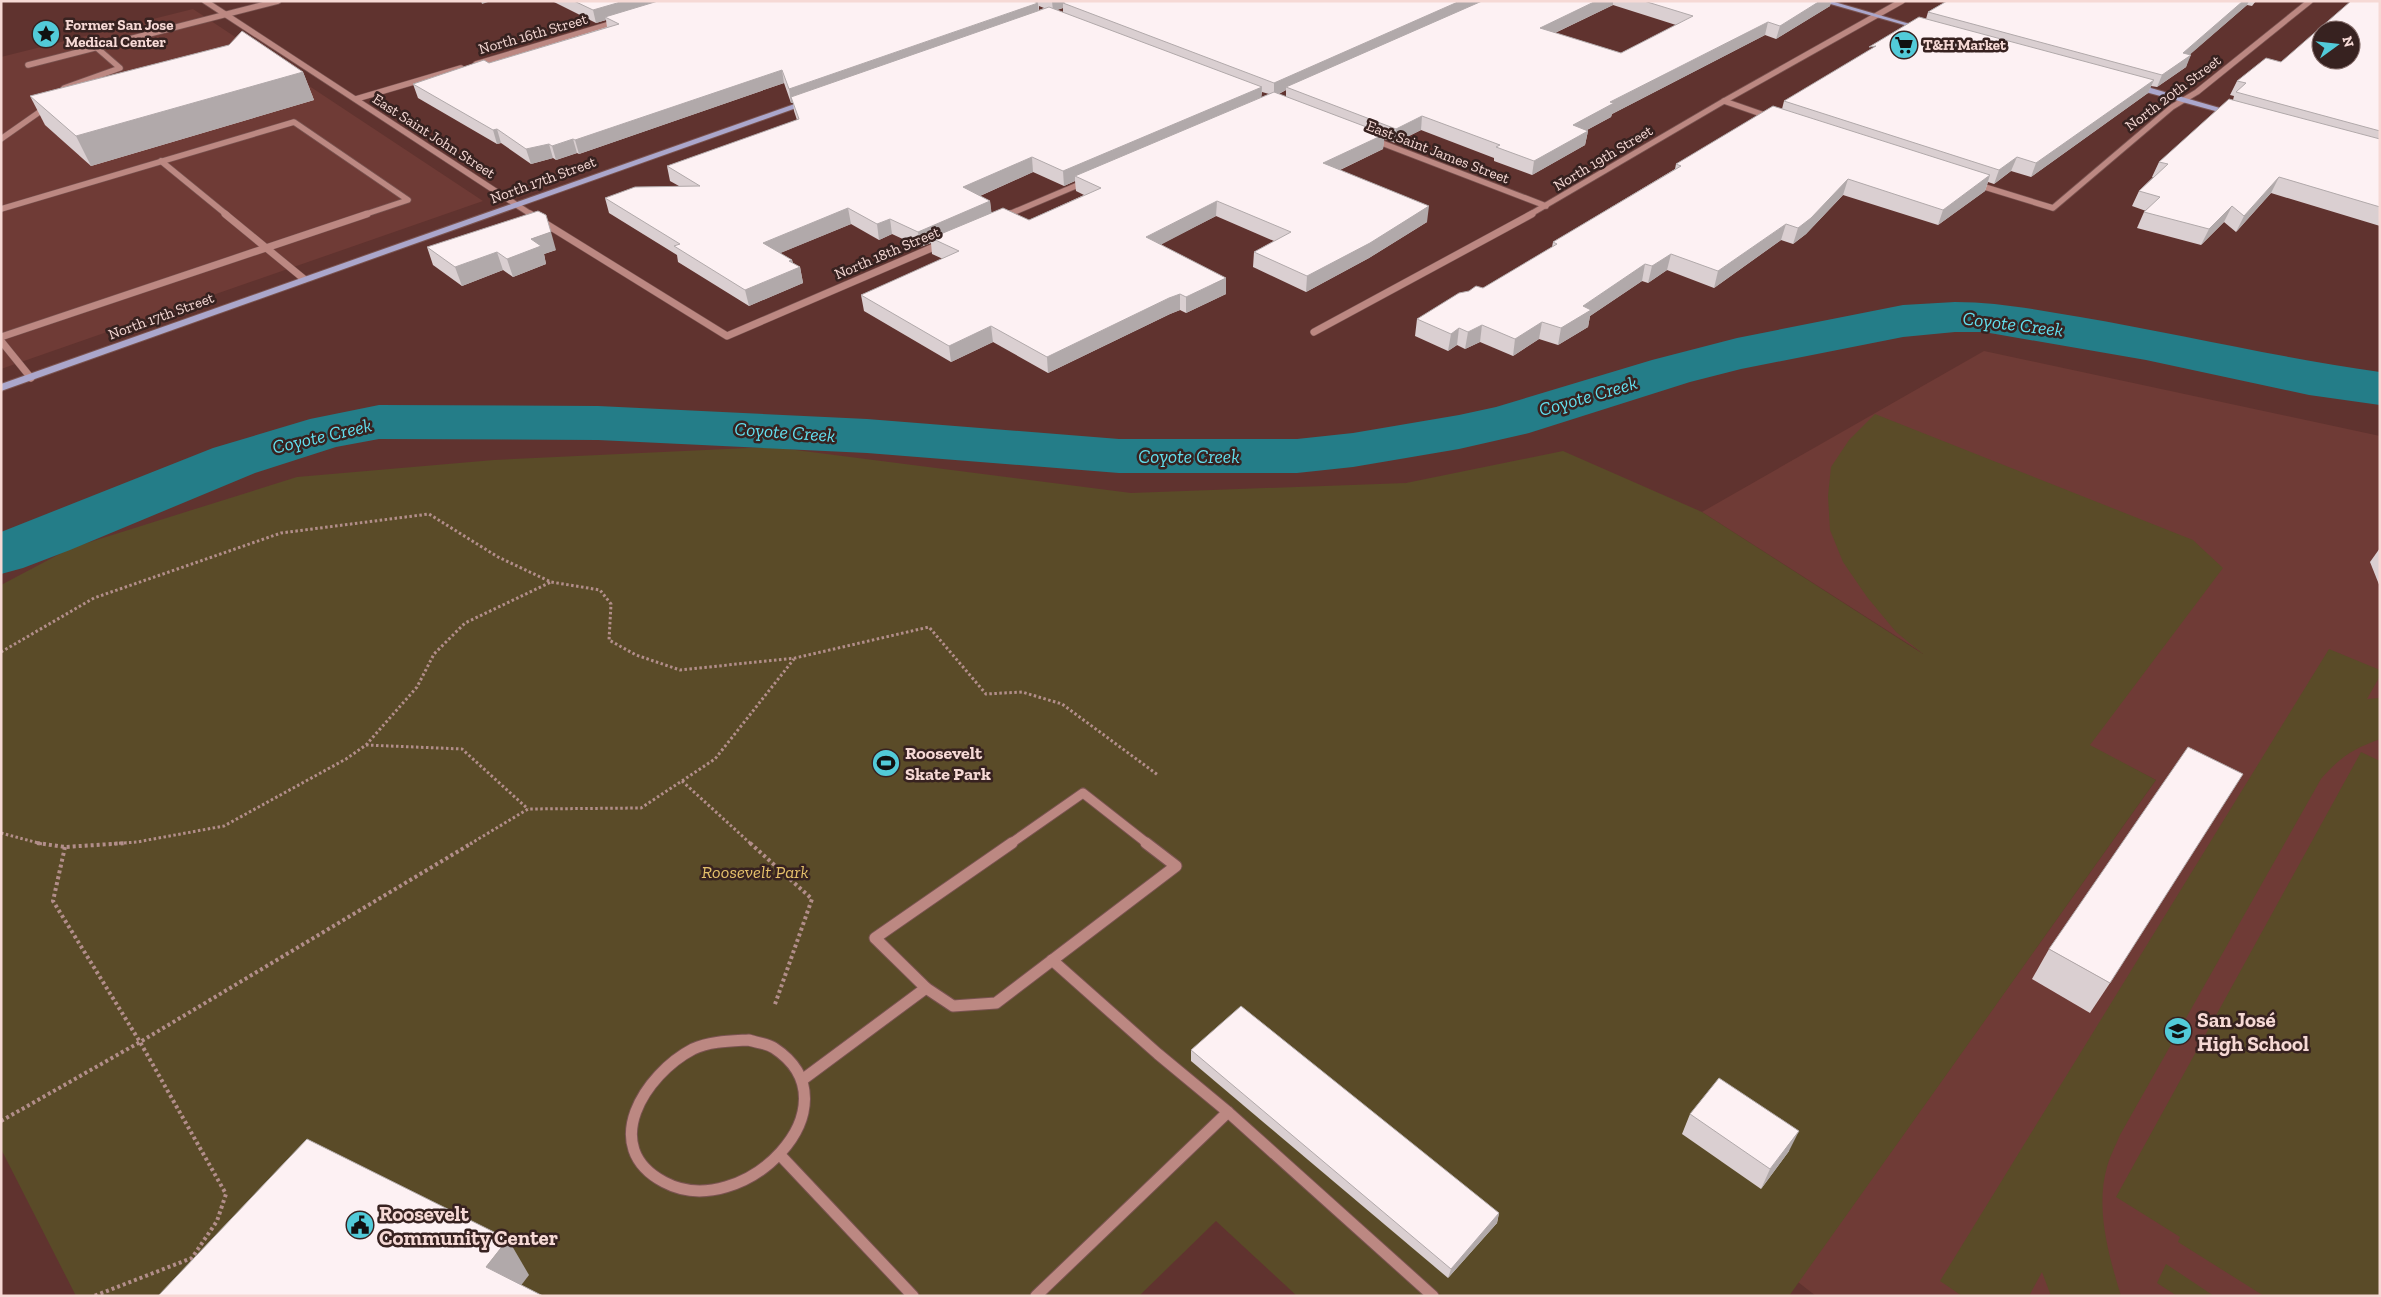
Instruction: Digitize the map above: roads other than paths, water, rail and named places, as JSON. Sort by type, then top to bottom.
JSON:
[{"type":"main road","points":[[1823,1],[1932,31]]},
{"type":"main road","points":[[2128,84],[2240,115]]},
{"type":"main road","name":"North 17th Street","points":[[1,388],[516,204],[816,100]]},
{"type":"street","name":"East Saint John Street","points":[[205,1],[516,204],[727,336]]},
{"type":"street","points":[[28,65],[278,1]]},
{"type":"street","name":"North 19th Street","points":[[1314,332],[1546,206],[1724,101],[1902,1]]},
{"type":"street","name":"North 20th Street","points":[[2053,208],[2172,107],[2197,92],[2310,1]]},
{"type":"street","name":"North 16th Street","points":[[356,99],[621,21]]},
{"type":"street","points":[[58,95],[64,88],[120,68],[97,48]]},
{"type":"street","points":[[1724,101],[1779,120]]},
{"type":"street","points":[[1,138],[52,103]]},
{"type":"street","points":[[1,209],[294,122],[408,200],[1,337]]},
{"type":"street","name":"East Saint James Street","points":[[1365,137],[1546,206]]},
{"type":"street","points":[[161,161],[304,279]]},
{"type":"street","points":[[992,222],[1093,178]]},
{"type":"street","points":[[1964,180],[2053,208]]},
{"type":"street","name":"North 18th Street","points":[[727,336],[946,242]]},
{"type":"street","points":[[1,341],[31,378]]},
{"type":"street","points":[[1083,792],[1176,866],[996,1003],[953,1006],[926,988],[875,938],[1083,792]]},
{"type":"street","points":[[1052,960],[1158,1054],[1228,1112],[1434,1296]]},
{"type":"street","points":[[802,1080],[926,988]]},
{"type":"street","points":[[749,1040],[773,1047],[791,1061],[802,1080],[805,1105],[797,1131],[780,1156],[756,1174],[728,1187],[698,1191],[672,1186],[650,1173],[636,1154],[631,1131],[636,1106],[650,1083],[670,1063],[695,1049],[722,1041],[749,1040]]},
{"type":"street","points":[[1036,1296],[1228,1112]]},
{"type":"street","points":[[780,1156],[912,1296]]},
{"type":"waterway","name":"Coyote Creek","points":[[1,554],[234,460],[281,444],[330,431],[379,422],[598,423],[867,436],[1119,456],[1297,456],[1353,450],[1459,432],[1509,421],[1671,371],[1737,354],[1903,321],[1955,317],[1984,317],[2146,344],[2309,379],[2380,389]]},
{"type":"place","name":"Former San Jose Medical Center","points":[[46,34]]},
{"type":"place","name":"T&H Market","points":[[1904,45]]},
{"type":"place","name":"Roosevelt Skate Park","points":[[886,763]]},
{"type":"place","name":"San José High School","points":[[2178,1031]]},
{"type":"place","name":"Roosevelt Community Center","points":[[360,1225]]},
{"type":"park label","name":"Roosevelt Park","points":[[755,872]]}]
